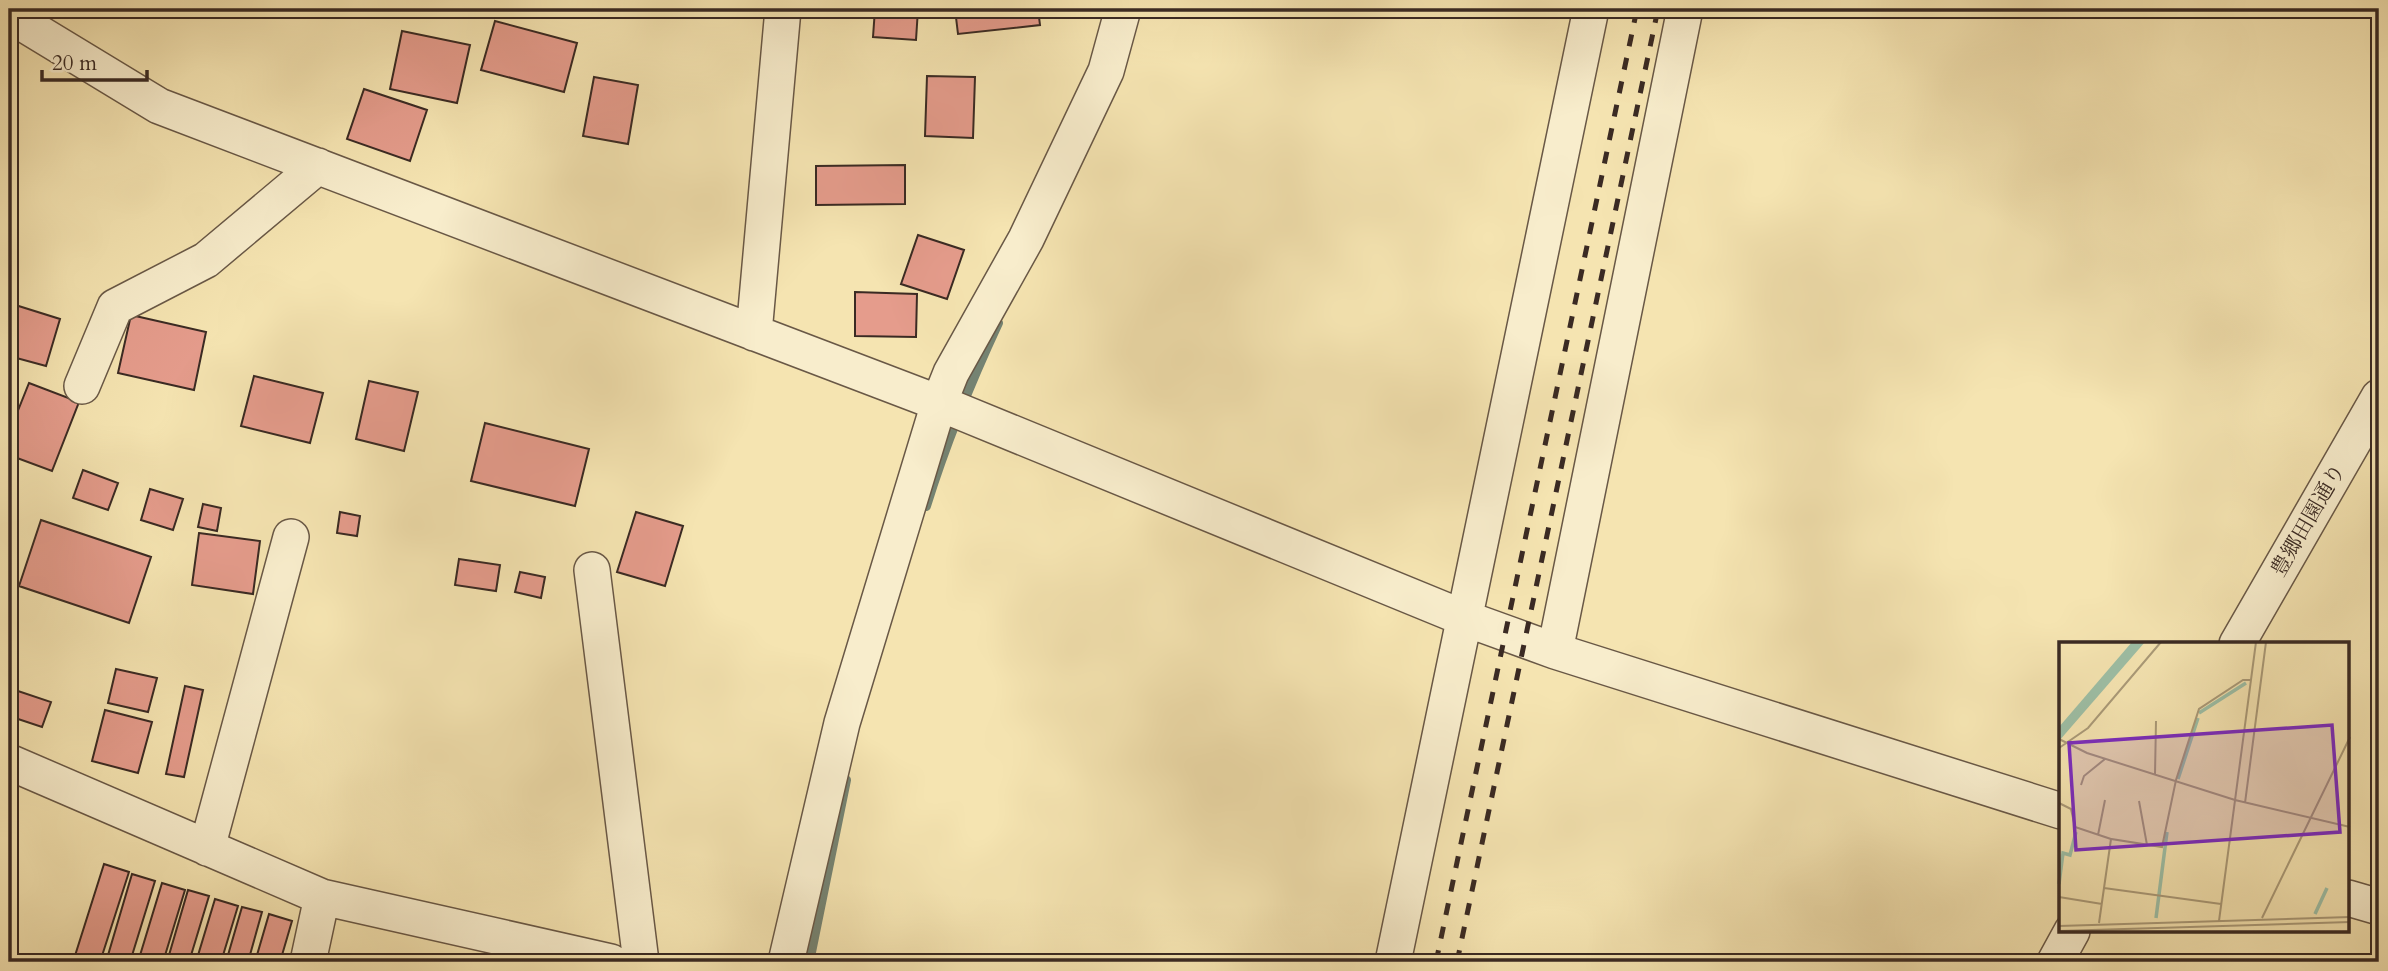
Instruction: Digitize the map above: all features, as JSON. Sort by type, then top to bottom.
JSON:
[{"type":"street","points":[[754,333],[783,9]]},
{"type":"street","points":[[786,962],[842,723],[939,403],[951,373],[1026,239],[1100,83],[1122,9]]},
{"type":"street","points":[[1393,962],[1591,9]]},
{"type":"street","points":[[1555,652],[1685,9]]},
{"type":"street","points":[[9,15],[159,106],[939,403],[1464,618],[1555,652],[2059,810]]},
{"type":"street","points":[[82,386],[115,307],[206,260],[318,166]]},
{"type":"street","name":"豊郷田園通り","points":[[2238,642],[2379,397]]},
{"type":"street","points":[[207,848],[291,537]]},
{"type":"street","points":[[592,570],[641,962]]},
{"type":"street","points":[[9,762],[322,897],[611,962]]},
{"type":"street","points":[[308,962],[322,897]]},
{"type":"street","points":[[2350,899],[2379,907]]},
{"type":"street","points":[[2055,962],[2072,932]]},
{"type":"building","points":[[875,9],[918,9],[916,40],[873,37]]},
{"type":"building","points":[[955,9],[1038,9],[1040,25],[958,34]]},
{"type":"building","points":[[495,21],[577,43],[564,92],[481,70]]},
{"type":"building","points":[[402,31],[470,45],[457,103],[390,89]]},
{"type":"building","points":[[927,76],[975,77],[973,138],[925,136]]},
{"type":"building","points":[[594,77],[638,85],[628,144],[583,136]]},
{"type":"building","points":[[364,89],[427,110],[410,161],[347,139]]},
{"type":"building","points":[[905,165],[905,204],[816,205],[816,166]]},
{"type":"building","points":[[918,235],[964,250],[947,299],[901,284]]},
{"type":"building","points":[[855,292],[917,294],[916,337],[855,336]]},
{"type":"building","points":[[9,303],[60,319],[46,366],[9,356]]},
{"type":"building","points":[[131,315],[206,332],[194,390],[118,373]]},
{"type":"building","points":[[254,376],[323,393],[310,443],[241,426]]},
{"type":"building","points":[[369,381],[418,392],[404,451],[356,439]]},
{"type":"building","points":[[29,383],[79,402],[52,471],[9,455],[9,433]]},
{"type":"building","points":[[485,423],[589,449],[575,506],[471,481]]},
{"type":"building","points":[[83,470],[118,483],[108,510],[73,498]]},
{"type":"building","points":[[150,489],[183,499],[173,530],[141,520]]},
{"type":"building","points":[[203,504],[221,508],[217,531],[198,527]]},
{"type":"building","points":[[340,512],[360,516],[357,536],[337,533]]},
{"type":"building","points":[[636,512],[683,526],[665,586],[617,572]]},
{"type":"building","points":[[41,520],[151,557],[129,623],[19,586]]},
{"type":"building","points":[[199,533],[260,541],[253,594],[192,585]]},
{"type":"building","points":[[459,559],[500,565],[496,591],[455,585]]},
{"type":"building","points":[[520,572],[545,577],[541,598],[515,592]]},
{"type":"building","points":[[116,669],[157,678],[148,712],[108,703]]},
{"type":"building","points":[[185,686],[203,690],[184,777],[166,774]]},
{"type":"building","points":[[9,688],[51,702],[42,727],[9,716]]},
{"type":"building","points":[[105,710],[152,722],[138,773],[92,761]]},
{"type":"building","points":[[104,864],[129,872],[100,962],[73,962]]},
{"type":"building","points":[[132,874],[155,881],[130,962],[106,962]]},
{"type":"building","points":[[162,883],[185,890],[163,962],[138,962]]},
{"type":"building","points":[[188,890],[209,896],[189,962],[167,962]]},
{"type":"building","points":[[215,899],[238,906],[221,962],[196,962]]},
{"type":"building","points":[[242,907],[262,912],[248,962],[226,962]]},
{"type":"building","points":[[269,914],[292,921],[280,962],[255,962]]},
{"type":"waterway","points":[[926,506],[959,413],[998,323]]},
{"type":"waterway","points":[[809,962],[846,780]]},
{"type":"railway","points":[[1436,962],[1637,9]]},
{"type":"railway","points":[[1457,962],[1658,9]]}]
